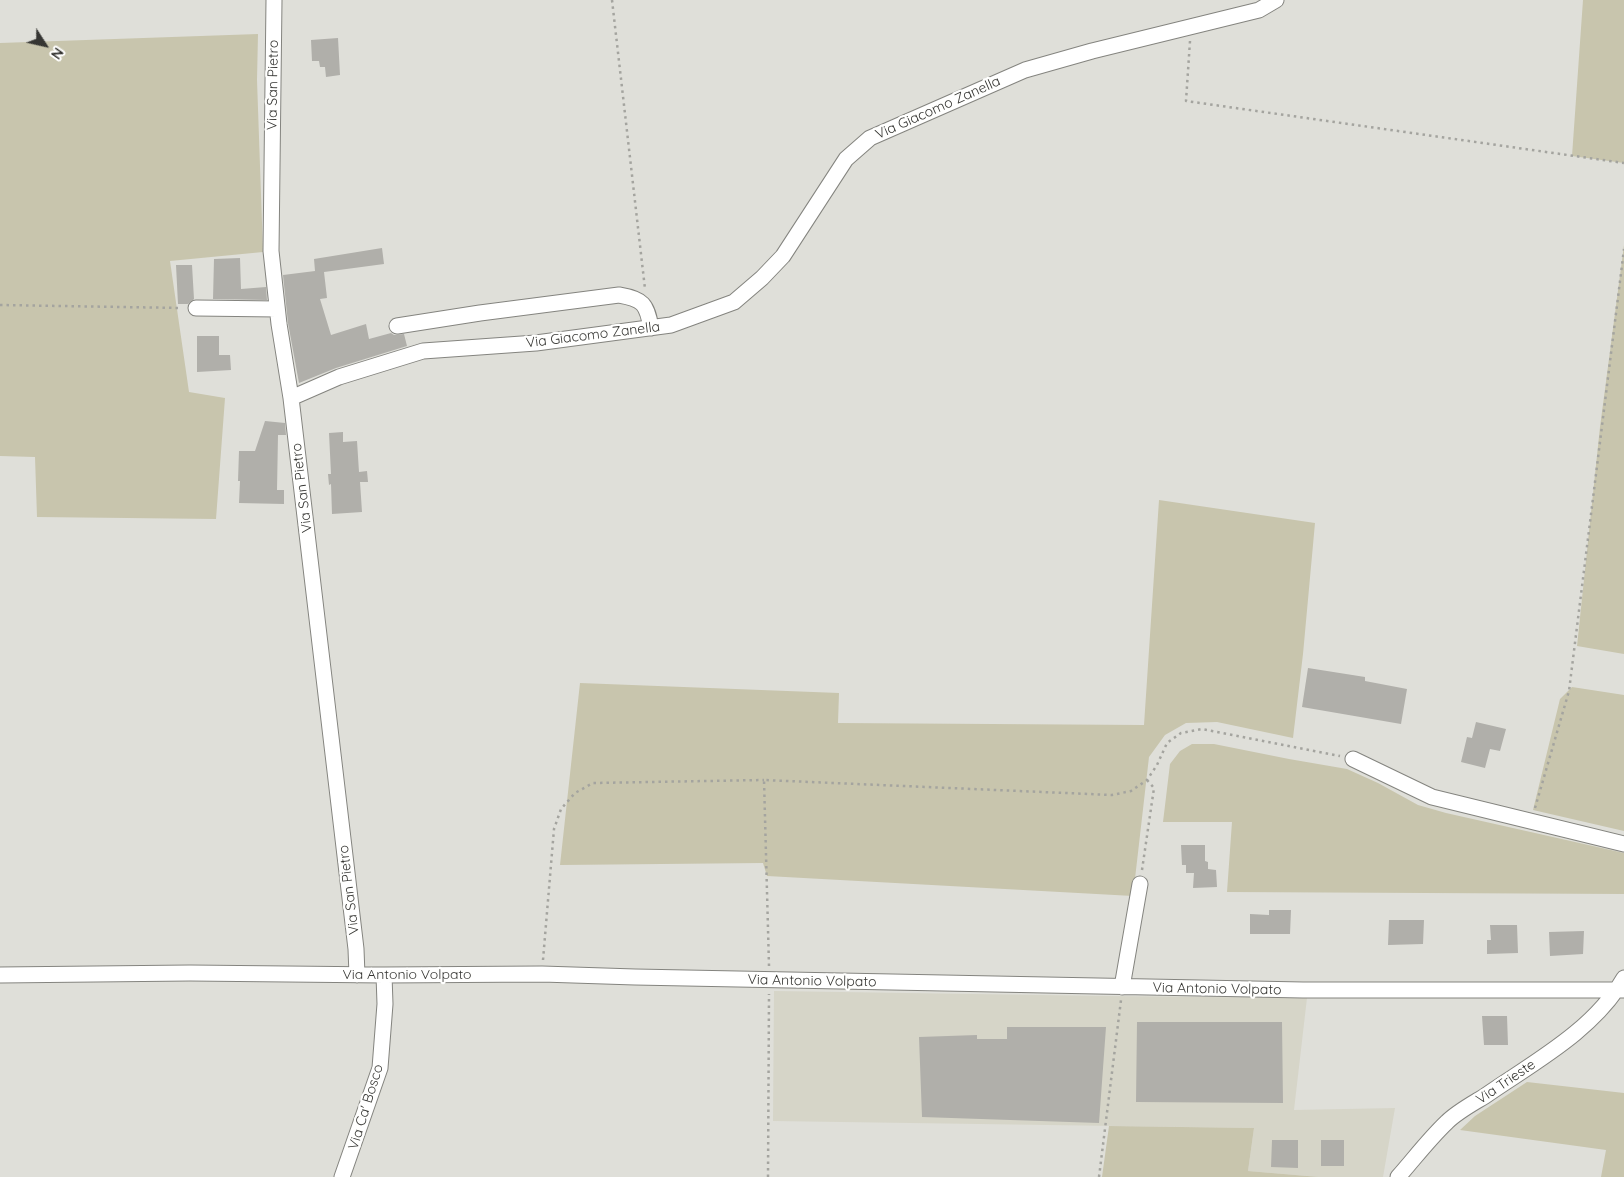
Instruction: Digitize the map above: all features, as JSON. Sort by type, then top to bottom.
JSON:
[{"type":"street","name":"Via San Pietro","points":[[274,0],[271,251],[277,309],[291,398],[356,949],[357,975]]},
{"type":"street","name":"Via Giacomo Zanella","points":[[291,398],[340,377],[422,350],[536,343],[671,325],[734,302],[762,278],[783,256],[846,159],[870,138],[1025,70],[1092,51],[1259,10],[1276,0]]},
{"type":"street","points":[[397,326],[480,312],[619,295],[640,301],[648,310],[651,328]]},
{"type":"street","points":[[199,307],[277,309]]},
{"type":"street","points":[[1353,759],[1432,797],[1624,844]]},
{"type":"street","points":[[1122,987],[1140,884]]},
{"type":"street","name":"Via Antonio Volpato","points":[[0,975],[190,973],[357,975],[542,974],[1303,990],[1622,986]]},
{"type":"street","name":"Via Ca' Bosco","points":[[342,1177],[380,1068],[384,975]]},
{"type":"street","name":"Via Trieste","points":[[1398,1177],[1447,1121],[1554,1050],[1577,1032],[1622,986]]},
{"type":"path","points":[[612,0],[648,310]]},
{"type":"path","points":[[1191,27],[1186,102],[1624,163]]},
{"type":"path","points":[[1531,822],[1569,691],[1624,249]]},
{"type":"path","points":[[0,305],[199,307]]},
{"type":"path","points":[[542,974],[554,829],[560,809],[575,793],[593,783],[764,780],[1112,795],[1131,791],[1147,780],[1157,765],[1167,743],[1181,733],[1202,729],[1353,759]]},
{"type":"path","points":[[764,780],[770,980],[768,1177]]},
{"type":"path","points":[[1140,884],[1154,788],[1147,780]]},
{"type":"path","points":[[1099,1177],[1122,987]]},
{"type":"shaded area","points":[[1583,0],[1624,0],[1624,163],[1572,156]]},
{"type":"shaded area","points":[[258,34],[257,80],[263,252],[170,261],[189,392],[225,398],[216,519],[37,517],[35,457],[0,456],[0,43]]},
{"type":"shaded area","points":[[1624,245],[1624,654],[1577,646],[1600,427]]},
{"type":"shaded area","points":[[1159,500],[1315,523],[1293,738],[1217,722],[1186,723],[1165,735],[1149,757],[1133,896],[767,876],[763,863],[560,865],[580,683],[839,693],[838,723],[1144,725]]},
{"type":"shaded area","points":[[1572,687],[1624,695],[1624,831],[1533,810],[1560,699]]},
{"type":"shaded area","points":[[1192,744],[1214,744],[1347,769],[1378,783],[1418,805],[1624,853],[1624,894],[1227,892],[1232,822],[1163,822],[1170,764],[1180,751]]},
{"type":"shaded area","points":[[774,991],[1307,998],[1294,1110],[1395,1108],[1383,1177],[1319,1177],[1248,1171],[1254,1128],[773,1121]]},
{"type":"shaded area","points":[[1527,1082],[1624,1093],[1624,1177],[1601,1177],[1606,1150],[1460,1130],[1475,1116]]},
{"type":"shaded area","points":[[1109,1126],[1254,1128],[1248,1171],[1319,1177],[1102,1177]]},
{"type":"building","points":[[338,38],[340,75],[326,77],[325,67],[320,67],[319,61],[312,61],[311,40]]},
{"type":"building","points":[[382,248],[384,264],[324,272],[327,298],[320,299],[331,335],[366,324],[369,339],[391,333],[394,335],[404,334],[407,346],[336,368],[299,383],[288,323],[283,275],[315,271],[314,259]]},
{"type":"building","points":[[240,258],[241,289],[266,287],[267,300],[213,299],[214,259]]},
{"type":"building","points":[[176,265],[192,265],[194,299],[188,304],[178,304]]},
{"type":"building","points":[[197,336],[219,336],[219,355],[230,355],[231,370],[197,372]]},
{"type":"building","points":[[265,421],[285,423],[286,435],[278,435],[277,490],[284,490],[284,504],[239,503],[239,451],[255,451]]},
{"type":"building","points":[[343,432],[343,442],[357,441],[359,472],[367,471],[368,482],[360,482],[362,512],[332,514],[331,484],[329,485],[328,474],[331,474],[329,433]]},
{"type":"building","points":[[1308,668],[1365,677],[1365,681],[1407,689],[1401,724],[1302,707]]},
{"type":"building","points":[[1476,722],[1506,729],[1500,751],[1490,749],[1485,768],[1461,762],[1467,737],[1472,738]]},
{"type":"building","points":[[1181,845],[1205,845],[1205,861],[1208,862],[1208,869],[1216,870],[1217,887],[1193,888],[1194,873],[1186,873],[1186,865],[1182,865]]},
{"type":"building","points":[[1269,910],[1291,910],[1290,934],[1250,934],[1250,914],[1269,915]]},
{"type":"building","points":[[1389,920],[1424,920],[1423,944],[1388,945]]},
{"type":"building","points":[[1490,925],[1517,925],[1518,953],[1487,954],[1487,940],[1491,940]]},
{"type":"building","points":[[1584,931],[1583,954],[1550,956],[1549,932]]},
{"type":"building","points":[[1482,1016],[1507,1016],[1508,1045],[1484,1045]]},
{"type":"building","points":[[1137,1022],[1282,1022],[1283,1103],[1136,1102]]},
{"type":"building","points":[[1007,1027],[1106,1027],[1099,1123],[922,1117],[919,1037],[977,1035],[977,1039],[1007,1039]]},
{"type":"building","points":[[1272,1140],[1298,1140],[1298,1168],[1271,1167]]},
{"type":"building","points":[[1321,1140],[1344,1140],[1344,1166],[1321,1166]]}]
